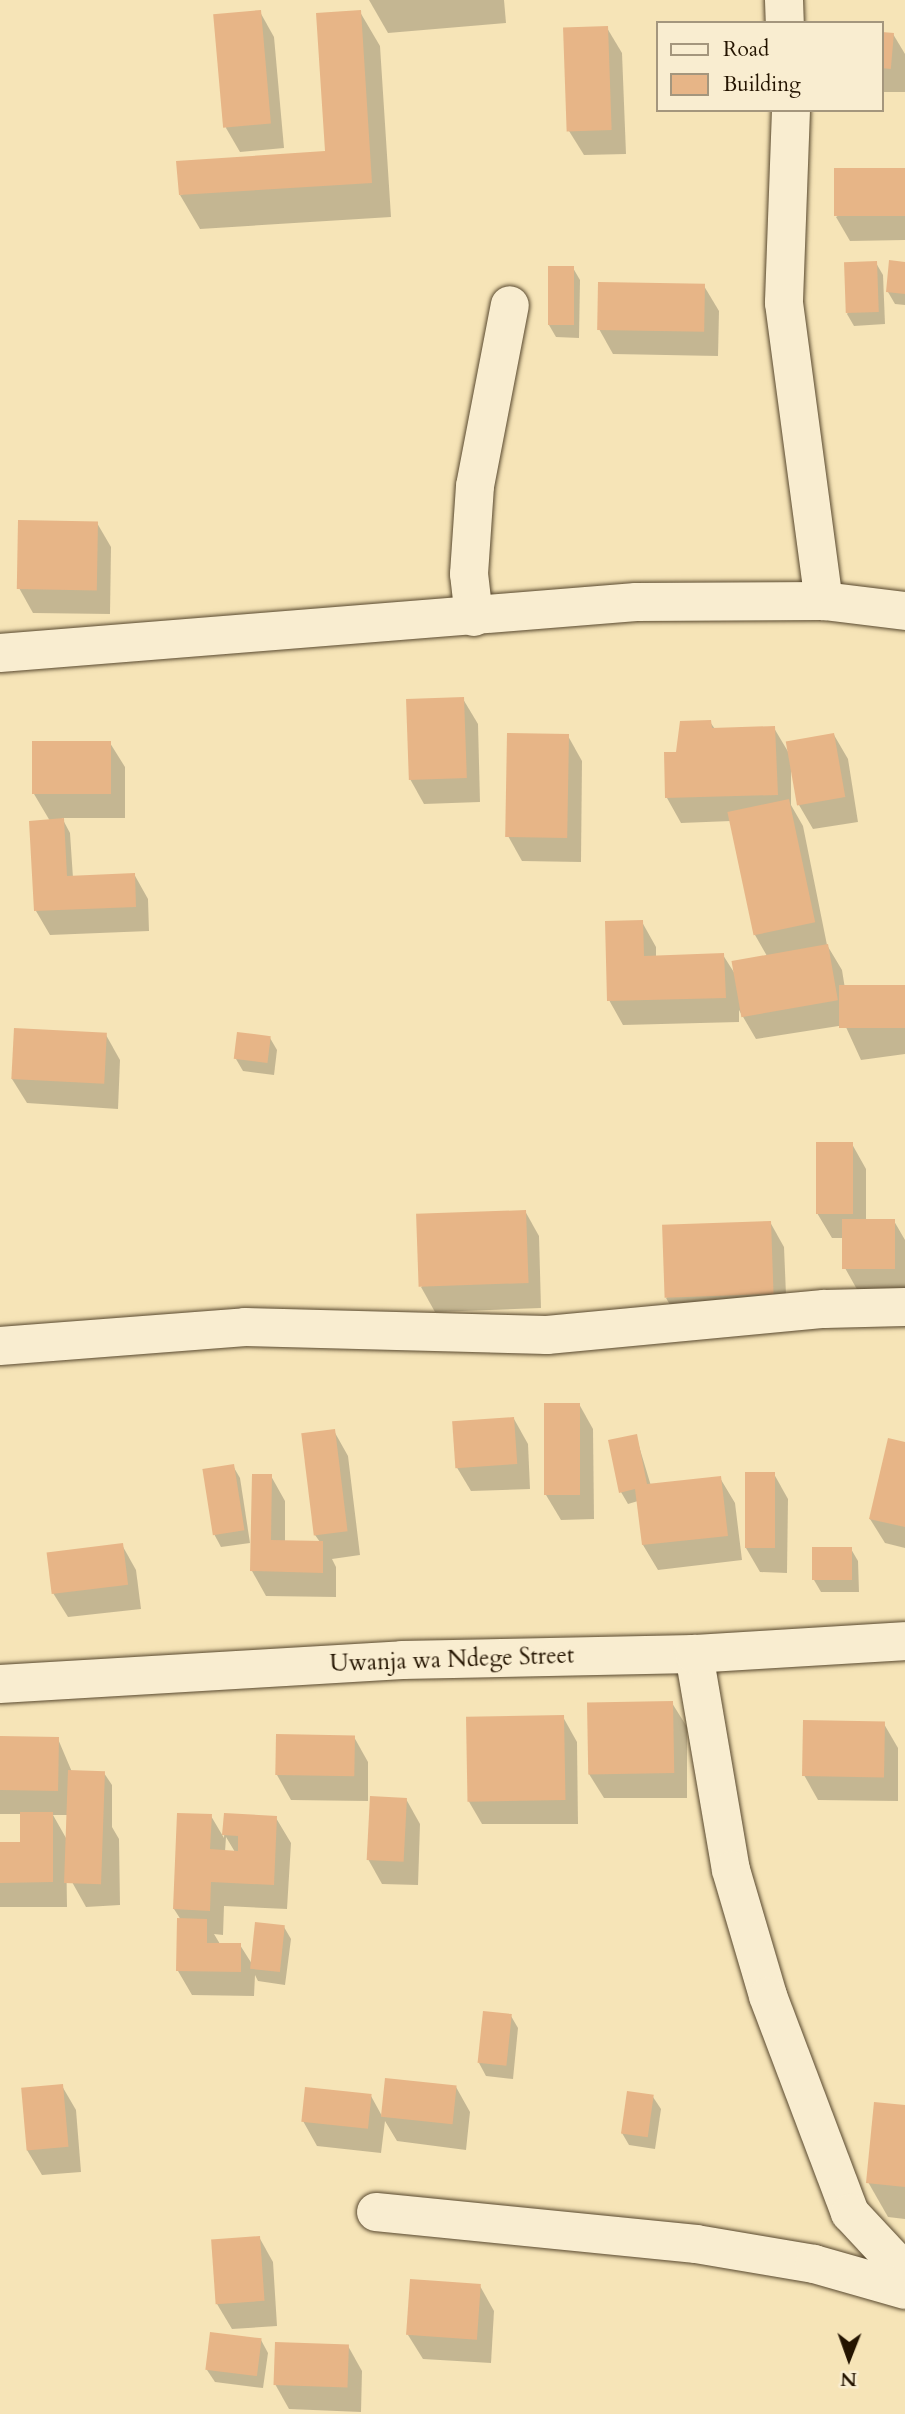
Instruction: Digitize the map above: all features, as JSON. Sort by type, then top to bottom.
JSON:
[{"type":"street","points":[[784,0],[785,21]]},
{"type":"street","points":[[791,112],[784,303],[824,601]]},
{"type":"street","points":[[474,617],[469,574],[475,486],[510,305]]},
{"type":"street","points":[[0,653],[636,602],[824,601],[905,611]]},
{"type":"street","points":[[0,1346],[245,1327],[547,1335],[824,1309],[905,1307]]},
{"type":"street","name":"Uwanja wa Ndege Street","points":[[0,1684],[402,1660],[694,1654],[905,1641]]},
{"type":"street","points":[[694,1654],[731,1870],[768,1996],[850,2213],[905,2272]]},
{"type":"street","points":[[376,2212],[696,2244],[814,2264],[905,2290]]},
{"type":"building","points":[[261,10],[271,124],[223,128],[213,14]]},
{"type":"building","points":[[361,10],[372,183],[179,195],[176,161],[325,151],[316,13]]},
{"type":"building","points":[[608,26],[612,130],[567,132],[563,28]]},
{"type":"building","points":[[884,32],[894,33],[891,69],[884,68]]},
{"type":"building","points":[[834,168],[905,168],[905,216],[834,216]]},
{"type":"building","points":[[889,260],[905,262],[905,294],[886,292]]},
{"type":"building","points":[[877,261],[879,312],[846,313],[844,262]]},
{"type":"building","points":[[548,266],[574,266],[574,325],[548,325]]},
{"type":"building","points":[[598,282],[705,284],[704,332],[597,330]]},
{"type":"building","points":[[18,520],[98,521],[97,590],[17,589]]},
{"type":"building","points":[[464,697],[467,778],[409,780],[406,699]]},
{"type":"building","points":[[711,720],[712,728],[775,726],[778,795],[665,798],[664,752],[676,752],[680,721]]},
{"type":"building","points":[[507,733],[569,734],[567,838],[505,837]]},
{"type":"building","points":[[834,733],[845,797],[797,806],[786,742]]},
{"type":"building","points":[[32,741],[111,741],[111,794],[32,794]]},
{"type":"building","points":[[789,799],[815,922],[754,935],[727,812]]},
{"type":"building","points":[[64,818],[67,876],[135,873],[136,907],[34,911],[29,821]]},
{"type":"building","points":[[643,920],[644,956],[724,953],[726,998],[607,1001],[605,921]]},
{"type":"building","points":[[828,944],[838,1000],[741,1017],[731,961]]},
{"type":"building","points":[[839,985],[905,985],[905,1028],[839,1028]]},
{"type":"building","points":[[14,1028],[107,1033],[104,1084],[11,1079]]},
{"type":"building","points":[[237,1032],[271,1036],[267,1063],[234,1059]]},
{"type":"building","points":[[816,1142],[853,1142],[853,1214],[816,1214]]},
{"type":"building","points":[[526,1210],[529,1283],[419,1287],[416,1214]]},
{"type":"building","points":[[842,1219],[895,1219],[895,1269],[842,1269]]},
{"type":"building","points":[[771,1221],[774,1294],[665,1298],[662,1225]]},
{"type":"building","points":[[544,1403],[580,1403],[580,1495],[544,1495]]},
{"type":"building","points":[[514,1417],[517,1464],[455,1468],[452,1421]]},
{"type":"building","points":[[335,1429],[348,1531],[314,1535],[301,1433]]},
{"type":"building","points":[[637,1434],[647,1484],[721,1476],[728,1536],[642,1545],[635,1489],[619,1493],[608,1440]]},
{"type":"building","points":[[888,1438],[905,1442],[905,1527],[869,1519]]},
{"type":"building","points":[[234,1464],[244,1530],[213,1535],[202,1469]]},
{"type":"building","points":[[745,1472],[775,1472],[775,1548],[745,1548]]},
{"type":"building","points":[[252,1474],[272,1474],[271,1540],[323,1541],[323,1573],[250,1571]]},
{"type":"building","points":[[123,1543],[128,1585],[52,1594],[47,1552]]},
{"type":"building","points":[[812,1547],[852,1547],[852,1580],[812,1580]]},
{"type":"building","points":[[673,1701],[674,1773],[588,1774],[587,1703]]},
{"type":"building","points":[[564,1715],[565,1800],[467,1802],[466,1717]]},
{"type":"building","points":[[803,1720],[885,1721],[884,1777],[802,1776]]},
{"type":"building","points":[[276,1734],[355,1735],[354,1776],[275,1775]]},
{"type":"building","points":[[0,1736],[59,1737],[58,1791],[0,1790]]},
{"type":"building","points":[[68,1770],[105,1771],[101,1884],[64,1883]]},
{"type":"building","points":[[370,1796],[407,1798],[404,1862],[367,1860]]},
{"type":"building","points":[[20,1812],[53,1812],[53,1882],[0,1883],[0,1842],[20,1842]]},
{"type":"building","points":[[177,1813],[212,1814],[210,1849],[238,1851],[238,1836],[222,1835],[224,1813],[277,1816],[274,1885],[211,1882],[210,1911],[173,1909]]},
{"type":"building","points":[[177,1918],[207,1919],[207,1943],[241,1943],[241,1972],[176,1971]]},
{"type":"building","points":[[255,1922],[285,1925],[280,1972],[250,1969]]},
{"type":"building","points":[[483,2011],[512,2014],[506,2066],[478,2063]]},
{"type":"building","points":[[385,2078],[457,2086],[453,2124],[381,2117]]},
{"type":"building","points":[[63,2084],[68,2147],[27,2150],[21,2088]]},
{"type":"building","points":[[305,2087],[372,2094],[368,2129],[301,2122]]},
{"type":"building","points":[[627,2091],[654,2095],[648,2137],[621,2134]]},
{"type":"building","points":[[874,2102],[905,2105],[905,2187],[866,2183]]},
{"type":"building","points":[[260,2236],[265,2301],[216,2304],[211,2239]]},
{"type":"building","points":[[410,2279],[481,2284],[477,2340],[406,2335]]},
{"type":"building","points":[[210,2332],[262,2338],[257,2376],[205,2370]]},
{"type":"building","points":[[275,2342],[349,2345],[347,2388],[273,2385]]}]
